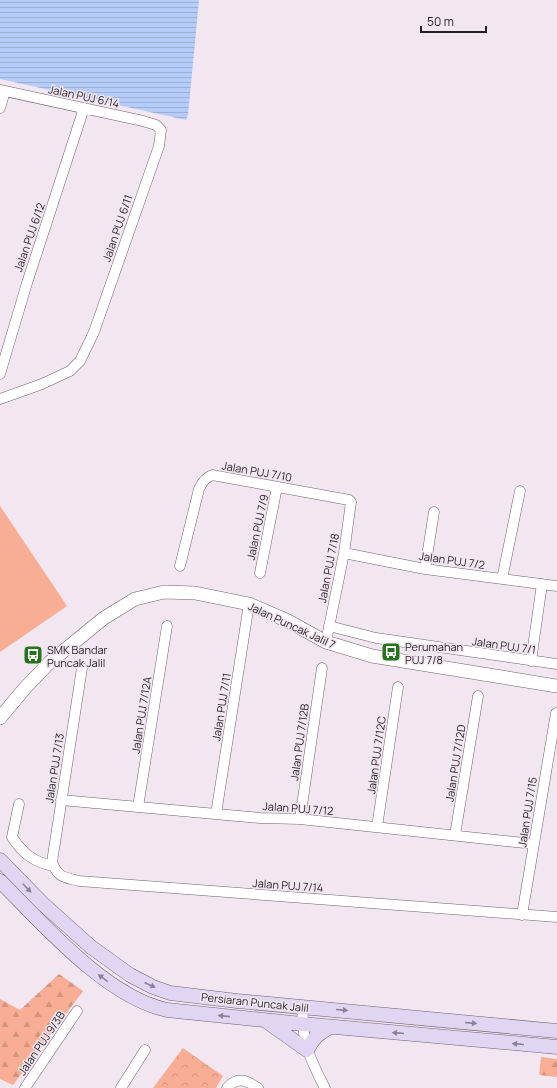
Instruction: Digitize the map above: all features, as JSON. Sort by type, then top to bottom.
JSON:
[{"type":"main road","name":"Persiaran Puncak Jalil","points":[[0,860],[43,904],[90,947],[130,975],[153,987],[170,993],[237,1001],[557,1031]]},
{"type":"main road","name":"Persiaran Puncak Jalil","points":[[0,881],[64,945],[119,990],[140,1002],[153,1007],[167,1010],[330,1027],[557,1047]]},
{"type":"main road","points":[[263,1020],[296,1040],[307,1050],[314,1038],[319,1033],[330,1027]]},
{"type":"street","name":"Jalan PUJ 6/14","points":[[3,91],[143,121],[156,125],[161,130]]},
{"type":"street","points":[[0,108],[3,91]]},
{"type":"street","name":"Jalan PUJ 6/12","points":[[0,374],[26,283],[84,108]]},
{"type":"street","name":"Jalan PUJ 6/11","points":[[0,400],[42,384],[70,371],[80,361],[94,332],[159,146],[161,130]]},
{"type":"street","name":"Jalan PUJ 7/10","points":[[180,566],[199,489],[204,479],[212,475],[349,500]]},
{"type":"street","name":"Jalan PUJ 7/9","points":[[260,573],[277,487]]},
{"type":"street","points":[[502,580],[520,491]]},
{"type":"street","name":"Jalan PUJ 7/18","points":[[326,642],[344,553],[351,502],[349,500]]},
{"type":"street","points":[[425,569],[434,512]]},
{"type":"street","name":"Jalan PUJ 7/2","points":[[344,553],[425,569],[557,586]]},
{"type":"street","points":[[531,661],[542,584]]},
{"type":"street","name":"Jalan Puncak Jalil 7","points":[[0,718],[25,688],[50,662],[104,618],[135,599],[164,592],[195,593],[249,604],[288,621],[326,642],[372,656],[557,686]]},
{"type":"street","name":"Jalan PUJ 7/11","points":[[216,814],[249,604]]},
{"type":"street","name":"Jalan PUJ 7/12A","points":[[138,807],[167,626]]},
{"type":"street","name":"Jalan PUJ 7/1","points":[[329,626],[376,638],[557,664]]},
{"type":"street","name":"Jalan PUJ 7/13","points":[[54,868],[52,862],[82,668]]},
{"type":"street","name":"Jalan PUJ 7/12B","points":[[300,819],[322,668]]},
{"type":"street","name":"Jalan PUJ 7/12C","points":[[378,827],[398,687]]},
{"type":"street","name":"Jalan PUJ 7/12D","points":[[455,835],[478,696]]},
{"type":"street","name":"Jalan PUJ 7/15","points":[[522,915],[556,713]]},
{"type":"street","name":"Jalan PUJ 7/12","points":[[61,800],[216,814],[300,819],[534,844]]},
{"type":"street","name":"Jalan PUJ 7/14","points":[[19,804],[12,837],[17,845],[29,856],[40,863],[54,868],[63,877],[79,881],[557,917]]},
{"type":"street","points":[[303,1007],[302,1024],[307,1050],[325,1088]]},
{"type":"street","name":"Jalan PUJ 9/3B","points":[[24,1088],[77,1011]]},
{"type":"street","points":[[121,1088],[145,1050]]},
{"type":"street","points":[[227,1088],[233,1082],[238,1080],[245,1080],[258,1088]]},
{"type":"green space","points":[[0,506],[67,606],[0,652]]},
{"type":"green space","points":[[59,974],[83,991],[13,1085],[0,1079],[0,999],[20,1010]]},
{"type":"green space","points":[[183,1048],[223,1076],[216,1088],[153,1088]]},
{"type":"green space","points":[[541,1057],[557,1059],[557,1077],[539,1075]]},
{"type":"water","points":[[0,0],[199,0],[188,115],[186,120],[0,79]]},
{"type":"place","name":"Perumahan PUJ 7/8","points":[[391,652]]},
{"type":"place","name":"SMK Bandar Puncak Jalil","points":[[33,655]]}]
